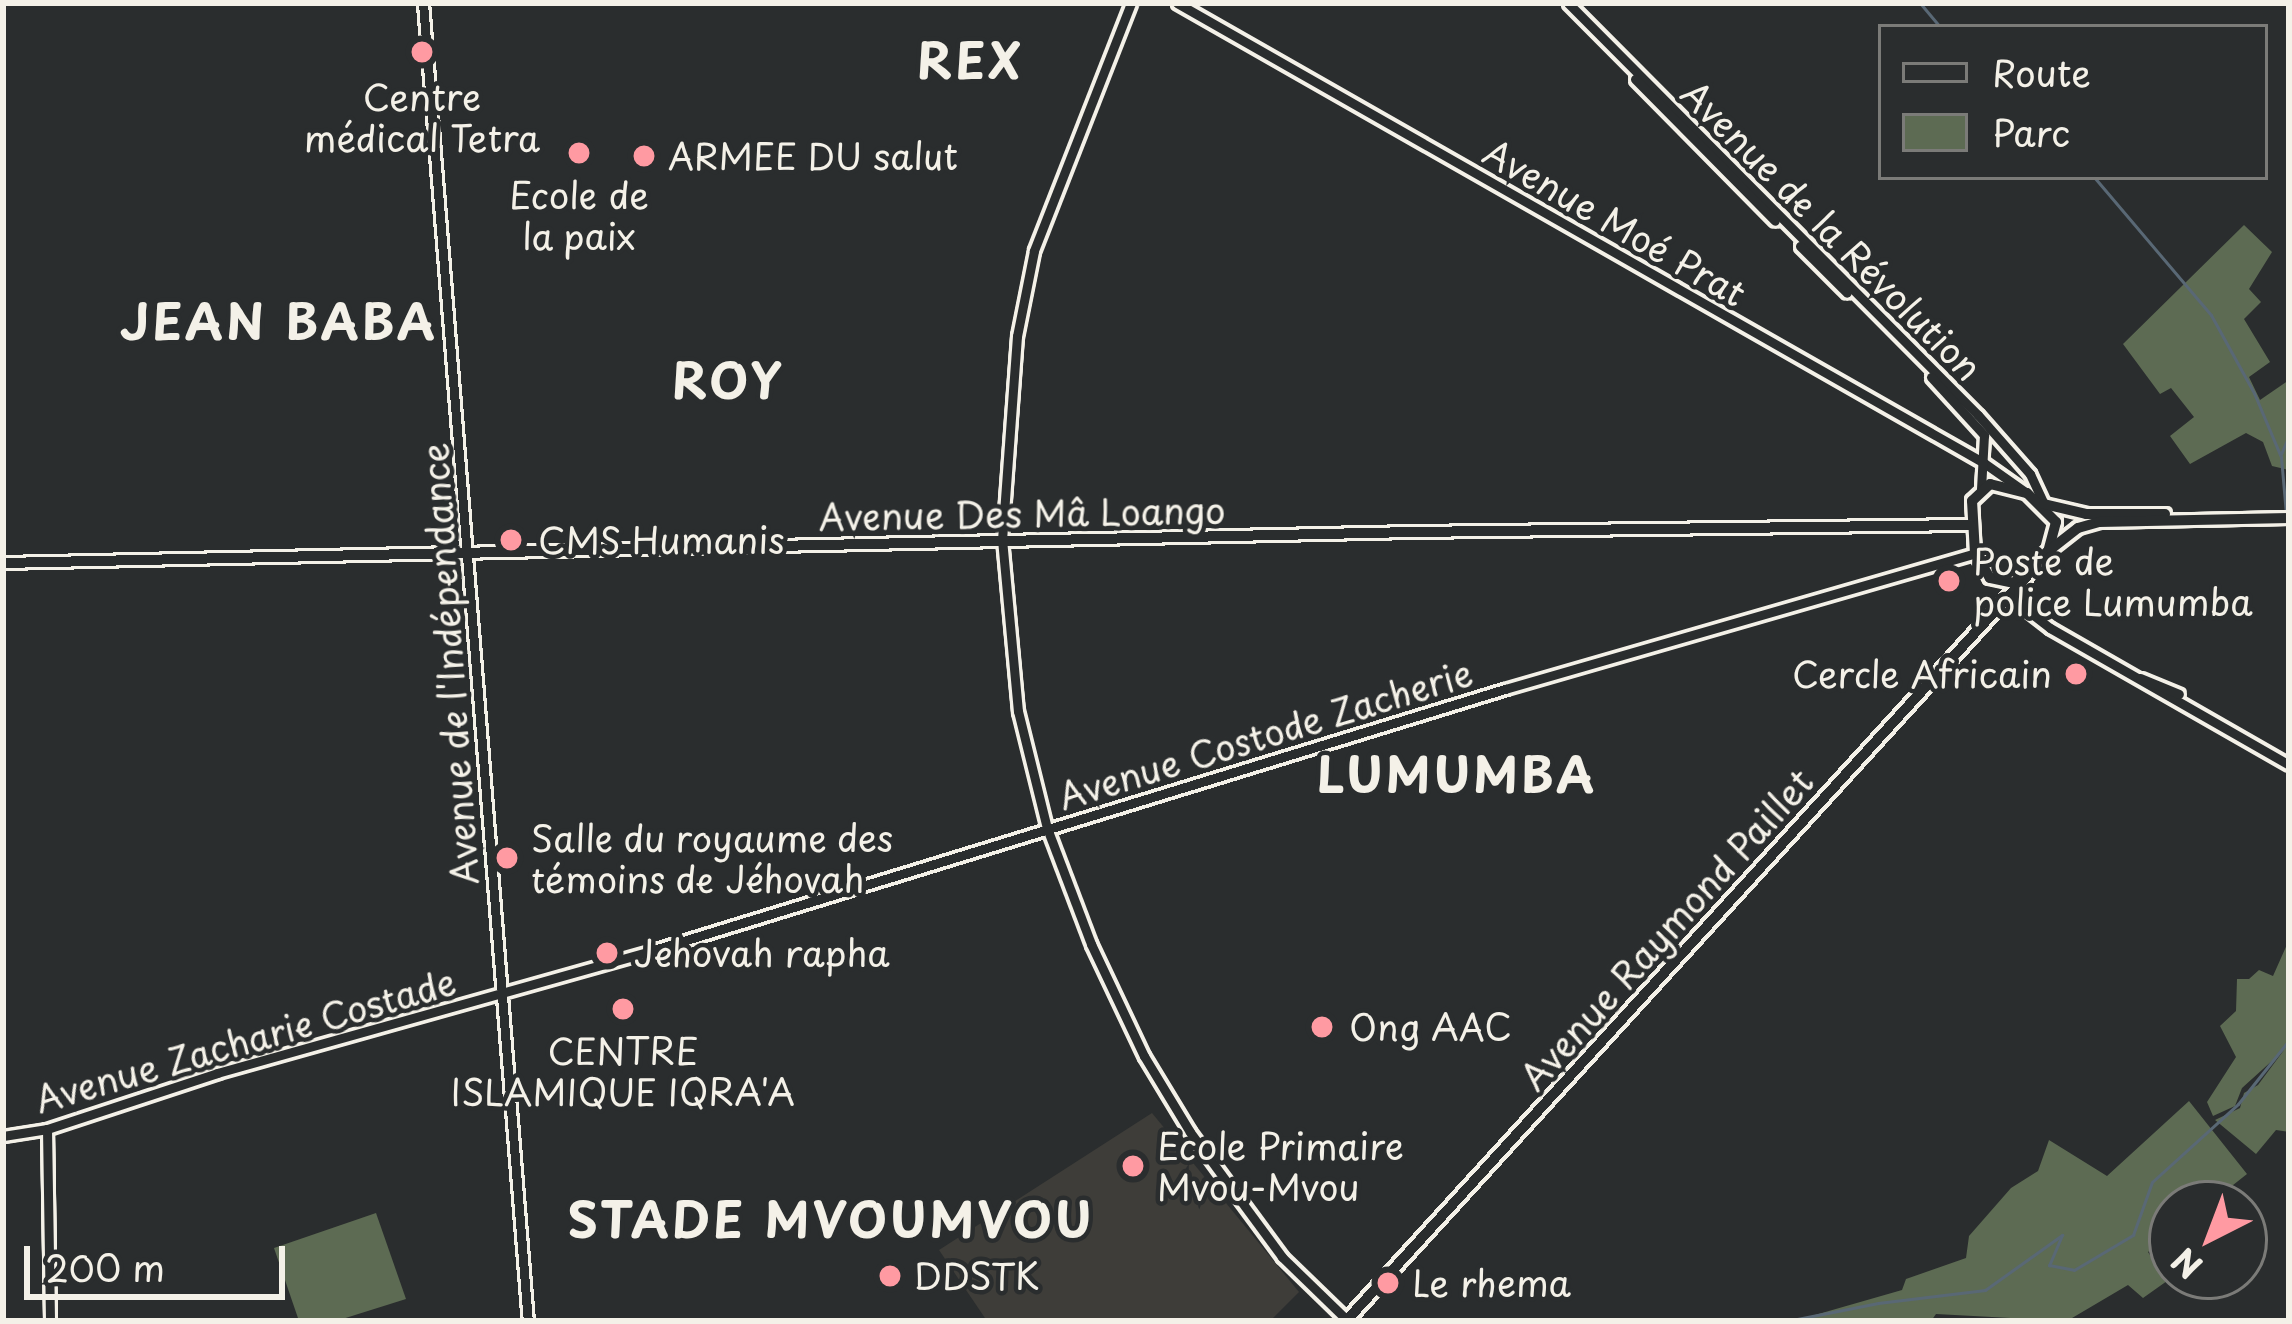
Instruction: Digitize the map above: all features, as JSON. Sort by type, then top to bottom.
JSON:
[{"type":"main road","points":[[2010,597],[1983,570],[1971,525],[1972,502],[1981,489],[2000,483],[2044,504],[2096,519],[2289,515]]},
{"type":"main road","points":[[2044,504],[2056,522],[2048,551]]},
{"type":"main road","points":[[1996,581],[2014,583],[2028,575],[2048,551],[2096,519]]},
{"type":"main road","name":"Avenue Des Mâ Loango","points":[[3,562],[1002,539],[1971,525]]},
{"type":"main road","name":"Avenue Raymond Paillet","points":[[1347,1321],[2028,575]]},
{"type":"street","name":"Avenue de l'Indépendance","points":[[423,3],[528,1321]]},
{"type":"street","points":[[1131,3],[1034,251],[1017,336],[1002,539],[1018,711],[1047,828],[1091,944],[1165,1094],[1282,1257],[1347,1321]]},
{"type":"street","name":"Avenue Moé Prat","points":[[1177,3],[2024,491]]},
{"type":"street","name":"Avenue de la Révolution","points":[[1564,3],[1972,418],[1984,435],[1981,489]]},
{"type":"street","name":"Avenue de la Révolution","points":[[1564,3],[1978,415],[2030,474],[2044,504]]},
{"type":"street","name":"Avenue Costode Zacherie","points":[[502,992],[1976,553]]},
{"type":"street","points":[[2010,597],[2050,628],[2289,762]]},
{"type":"street","name":"Avenue Zacharie Costade","points":[[3,1136],[47,1129],[217,1073],[502,992]]},
{"type":"street","points":[[47,1129],[50,1321]]},
{"type":"shaded area","name":"Ecole Primaire Mvou-Mvou","points":[[1152,1113],[1299,1292],[1270,1321],[987,1321],[939,1250]]},
{"type":"green space","points":[[2244,225],[2272,252],[2249,289],[2261,302],[2244,319],[2270,362],[2249,377],[2260,400],[2289,380],[2289,470],[2272,466],[2263,442],[2246,433],[2190,464],[2170,436],[2194,417],[2171,388],[2160,394],[2123,344]]},
{"type":"green space","points":[[2289,940],[2289,1132],[2276,1130],[2256,1154],[2215,1120],[2240,1108],[2244,1093],[2258,1085],[2284,1050],[2242,1088],[2235,1106],[2213,1116],[2207,1102],[2236,1057],[2220,1026],[2236,1011],[2237,979],[2249,979],[2259,970],[2273,976]]},
{"type":"green space","points":[[2189,1101],[2247,1174],[2239,1180],[2148,1180],[2148,1294],[2143,1298],[2128,1285],[2067,1321],[1936,1314],[1931,1321],[1794,1321],[1902,1290],[1906,1279],[1966,1258],[1969,1236],[2011,1188],[2038,1171],[2049,1140],[2107,1176]]},
{"type":"green space","points":[[376,1213],[406,1299],[336,1321],[299,1321],[274,1248]]},
{"type":"waterway","points":[[1920,3],[1938,24]]},
{"type":"waterway","points":[[2097,180],[2211,315],[2254,393],[2281,457],[2289,549]]},
{"type":"waterway","points":[[2281,454],[2289,435]]},
{"type":"waterway","points":[[1787,1321],[1878,1303],[1985,1290],[2062,1235],[2049,1265],[2074,1270],[2133,1235],[2152,1182],[2238,1104],[2289,1040]]},
{"type":"place","name":"Centre médical Tetra","points":[[422,52]]},
{"type":"place","name":"Ecole de la paix","points":[[579,153]]},
{"type":"place","name":"ARMEE DU salut","points":[[644,156]]},
{"type":"place","name":"CMS Humanis","points":[[511,540]]},
{"type":"place","name":"Poste de police Lumumba","points":[[1949,581]]},
{"type":"place","name":"Cercle Africain","points":[[2076,674]]},
{"type":"place","name":"Salle du royaume des témoins de Jéhovah","points":[[507,858]]},
{"type":"place","name":"Jehovah rapha","points":[[607,953]]},
{"type":"place","name":"CENTRE ISLAMIQUE IQRA'A","points":[[623,1009]]},
{"type":"place","name":"Ong AAC","points":[[1322,1027]]},
{"type":"place","name":"Ecole Primaire Mvou-Mvou","points":[[1133,1166]]},
{"type":"place","name":"DDSTK","points":[[890,1276]]},
{"type":"place","name":"Le rhema","points":[[1388,1283]]},
{"type":"district","name":"REX","points":[[970,60]]},
{"type":"district","name":"JEAN BABA","points":[[279,321]]},
{"type":"district","name":"ROY","points":[[728,380]]},
{"type":"district","name":"LUMUMBA","points":[[1457,774]]},
{"type":"district","name":"STADE MVOUMVOU","points":[[831,1219]]}]
